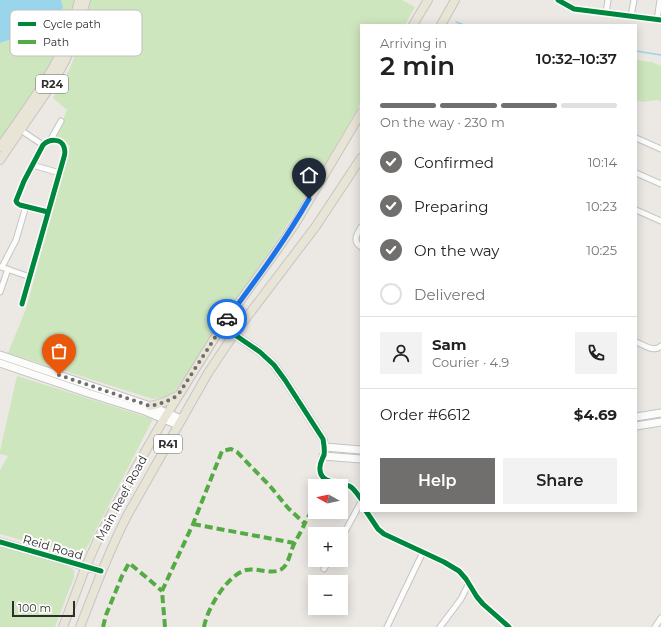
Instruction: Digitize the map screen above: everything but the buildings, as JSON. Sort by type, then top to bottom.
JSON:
[{"type":"main road","name":"R24","points":[[77,10],[79,0]]},
{"type":"main road","name":"R24","points":[[83,10],[86,0]]},
{"type":"main road","points":[[414,24],[428,0]]},
{"type":"main road","points":[[442,24],[455,0]]},
{"type":"main road","name":"R24","points":[[0,160],[17,128],[60,56]]},
{"type":"main road","name":"R24","points":[[0,147],[54,81],[67,56]]},
{"type":"main road","name":"Main Reef Road","points":[[63,627],[86,566],[100,536],[120,496],[178,395],[222,326],[295,224],[360,115]]},
{"type":"main road","name":"Main Reef Road","points":[[80,627],[113,543],[208,373],[234,334],[316,226],[360,160]]},
{"type":"main road","points":[[150,406],[163,403],[178,395]]},
{"type":"street","points":[[558,0],[565,2],[574,9],[659,20],[660,0]]},
{"type":"street","points":[[606,13],[608,0]]},
{"type":"street","points":[[632,16],[634,0]]},
{"type":"street","points":[[50,141],[61,121]]},
{"type":"street","points":[[17,128],[44,145]]},
{"type":"street","points":[[637,138],[661,149]]},
{"type":"street","points":[[22,304],[64,157],[63,145],[60,142],[50,141],[46,142],[32,165],[16,200],[18,204],[48,212]]},
{"type":"street","points":[[32,165],[60,173]]},
{"type":"street","points":[[637,173],[661,184]]},
{"type":"street","points":[[26,206],[16,240],[1,267],[30,277]]},
{"type":"street","points":[[637,210],[661,221]]},
{"type":"street","points":[[360,229],[356,238],[357,243],[360,246]]},
{"type":"street","points":[[0,292],[8,269]]},
{"type":"street","points":[[222,326],[260,352],[274,365],[285,380],[323,439],[323,456],[320,462],[321,476],[324,479],[350,486],[360,498]]},
{"type":"street","points":[[637,342],[653,350],[661,346]]},
{"type":"street","points":[[0,355],[150,406],[166,416]]},
{"type":"street","points":[[0,363],[88,393],[166,416],[180,422]]},
{"type":"street","points":[[637,417],[661,413]]},
{"type":"street","points":[[637,426],[661,422]]},
{"type":"street","points":[[324,446],[360,450]]},
{"type":"street","points":[[323,456],[360,459]]},
{"type":"street","points":[[347,527],[360,502]]},
{"type":"street","points":[[367,512],[380,531],[453,567],[462,574],[483,604],[509,627]]},
{"type":"street","name":"Reid Road","points":[[0,542],[101,571]]},
{"type":"street","points":[[387,627],[423,552]]},
{"type":"street","points":[[440,627],[461,599],[469,583]]},
{"type":"street","points":[[655,627],[661,618]]},
{"type":"green space","points":[[61,0],[76,0],[74,10],[61,10],[63,8]]},
{"type":"green space","points":[[90,0],[402,0],[415,7],[406,24],[360,24],[360,105],[300,206],[174,392],[168,397],[153,399],[8,353],[26,309],[70,146],[56,137],[67,110],[53,98],[70,68],[75,56],[142,56],[142,10],[88,10]]},
{"type":"green space","points":[[10,39],[10,56],[55,56],[52,63],[0,141],[0,43]]},
{"type":"green space","points":[[637,60],[652,62],[661,66],[661,102],[657,100],[643,102],[637,100]]},
{"type":"green space","points":[[17,376],[153,419],[82,557],[0,534],[0,470],[8,456],[0,454],[0,451]]},
{"type":"green space","points":[[0,546],[67,566],[74,570],[74,577],[55,627],[0,627]]},
{"type":"water","points":[[0,0],[61,0],[63,8],[61,10],[10,10],[10,39],[0,43]]},
{"type":"waterway","points":[[456,22],[461,24]]},
{"type":"waterway","points":[[637,51],[661,55]]},
{"type":"marked path","points":[[165,627],[162,591],[193,524],[222,451],[231,449],[237,452],[270,486],[288,508],[304,523]]},
{"type":"marked path","points":[[204,627],[209,611],[214,602],[225,585],[232,578],[239,573],[250,569],[271,572],[280,570],[284,567],[308,516]]},
{"type":"marked path","points":[[193,524],[294,543]]},
{"type":"marked path","points":[[103,627],[106,615],[129,563],[162,591]]},
{"type":"cycle path","points":[[558,0],[574,9],[661,20]]},
{"type":"cycle path","points":[[22,304],[64,156],[64,147],[60,142],[55,140],[43,145],[24,181],[16,201],[20,205],[48,212]]},
{"type":"cycle path","points":[[222,326],[260,352],[274,365],[285,380],[323,439],[324,455],[320,466],[321,475],[332,482],[351,487],[360,498]]},
{"type":"cycle path","points":[[367,512],[378,529],[384,534],[444,562],[459,571],[483,604],[509,627]]},
{"type":"cycle path","points":[[0,542],[101,571]]},
{"type":"way so far","points":[[59,375],[150,406],[157,405],[178,395],[227,319]]},
{"type":"route","points":[[227,319],[295,224],[309,199]]}]
